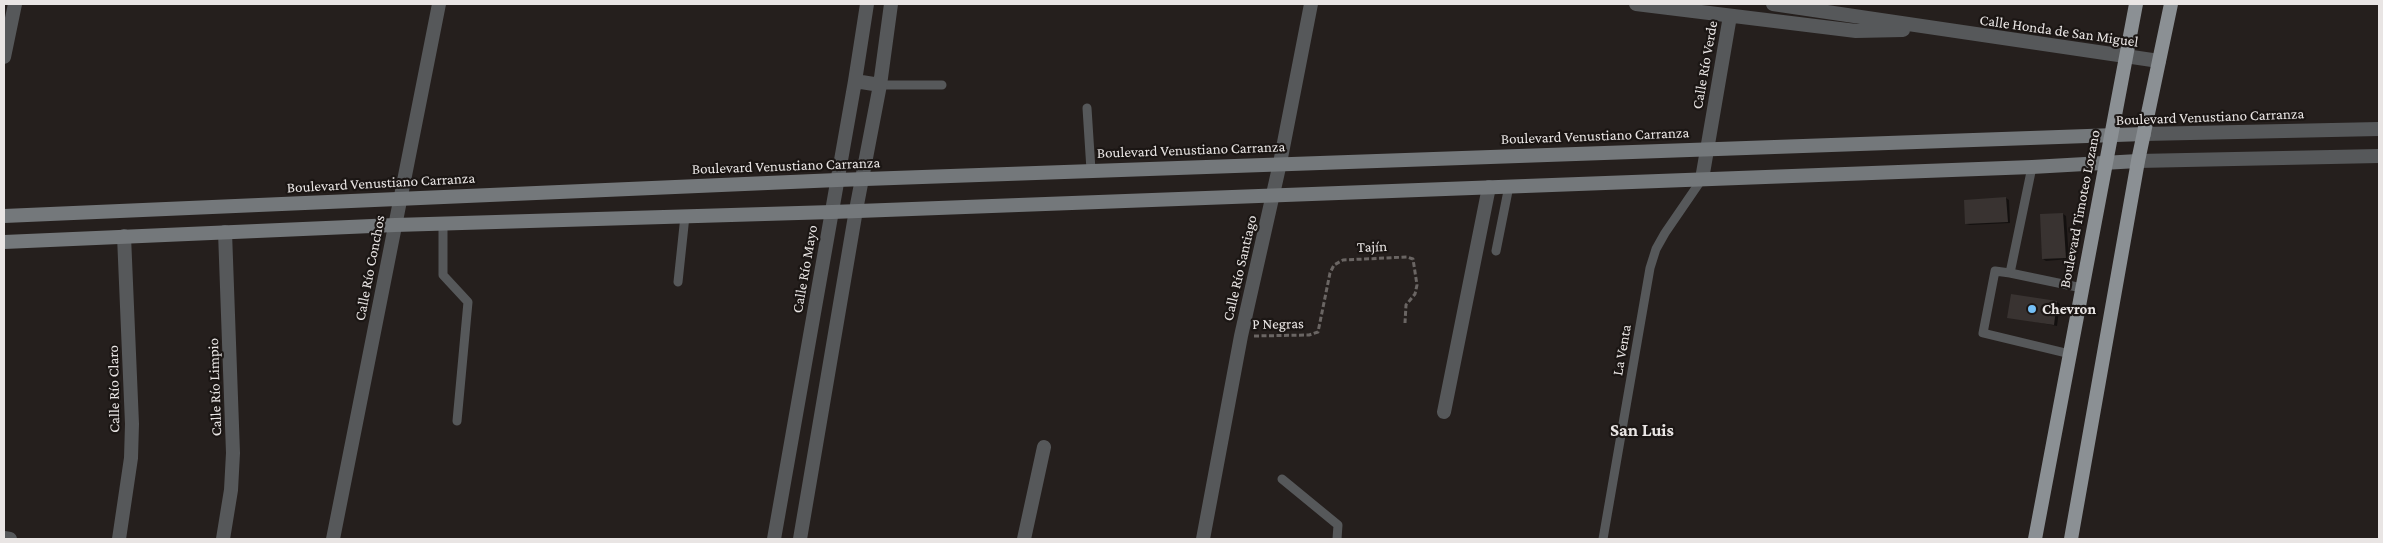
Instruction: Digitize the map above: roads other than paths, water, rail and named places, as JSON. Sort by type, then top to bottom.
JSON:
[{"type":"main road","name":"Boulevard Timoteo Lozano","points":[[2035,539],[2136,4]]},
{"type":"main road","points":[[2070,539],[2138,161],[2171,4]]},
{"type":"main road","name":"Boulevard Venustiano Carranza","points":[[4,216],[124,213],[400,198],[1091,170],[2144,134]]},
{"type":"main road","points":[[4,242],[395,224],[832,212],[2032,167],[2138,161]]},
{"type":"street","points":[[4,57],[14,4]]},
{"type":"street","name":"Calle Río Conchos","points":[[333,539],[439,4]]},
{"type":"street","name":"Calle Río Mayo","points":[[774,539],[867,4]]},
{"type":"street","points":[[800,539],[856,210],[880,85],[891,4]]},
{"type":"street","name":"Calle Río Santiago","points":[[1203,539],[1241,336],[1280,163],[1311,4]]},
{"type":"street","name":"Calle Honda de San Miguel","points":[[1636,4],[1856,31],[1925,28]]},
{"type":"street","name":"Calle Honda de San Miguel","points":[[1773,4],[1925,28],[2159,61]]},
{"type":"street","name":"Calle Río Verde","points":[[1702,179],[1730,16]]},
{"type":"street","points":[[855,81],[880,85]]},
{"type":"street","name":"Boulevard Venustiano Carranza","points":[[2144,134],[2379,129]]},
{"type":"street","points":[[2138,161],[2379,156]]},
{"type":"street","points":[[1444,412],[1489,187]]},
{"type":"street","name":"Calle Río Limpio","points":[[223,539],[231,490],[233,453],[225,232]]},
{"type":"street","name":"Calle Río Claro","points":[[119,539],[130,458],[132,424],[124,236]]},
{"type":"street","points":[[1024,539],[1044,448]]},
{"type":"street","points":[[4,538],[10,539]]},
{"type":"lane","points":[[880,85],[942,86]]},
{"type":"lane","points":[[1087,108],[1091,170]]},
{"type":"lane","points":[[2010,273],[2032,167]]},
{"type":"lane","name":"La Venta","points":[[1602,539],[1650,268],[1656,249],[1665,233],[1702,179]]},
{"type":"lane","points":[[1496,251],[1509,186]]},
{"type":"lane","points":[[678,282],[685,216]]},
{"type":"lane","points":[[443,223],[443,276],[468,302],[457,421]]},
{"type":"lane","points":[[2070,354],[1983,333],[1995,271],[2082,288]]},
{"type":"lane","points":[[1282,479],[1338,525],[1337,539]]},
{"type":"place","name":"Chevron","points":[[2032,309]]},
{"type":"district","name":"San Luis","points":[[1642,430]]}]
